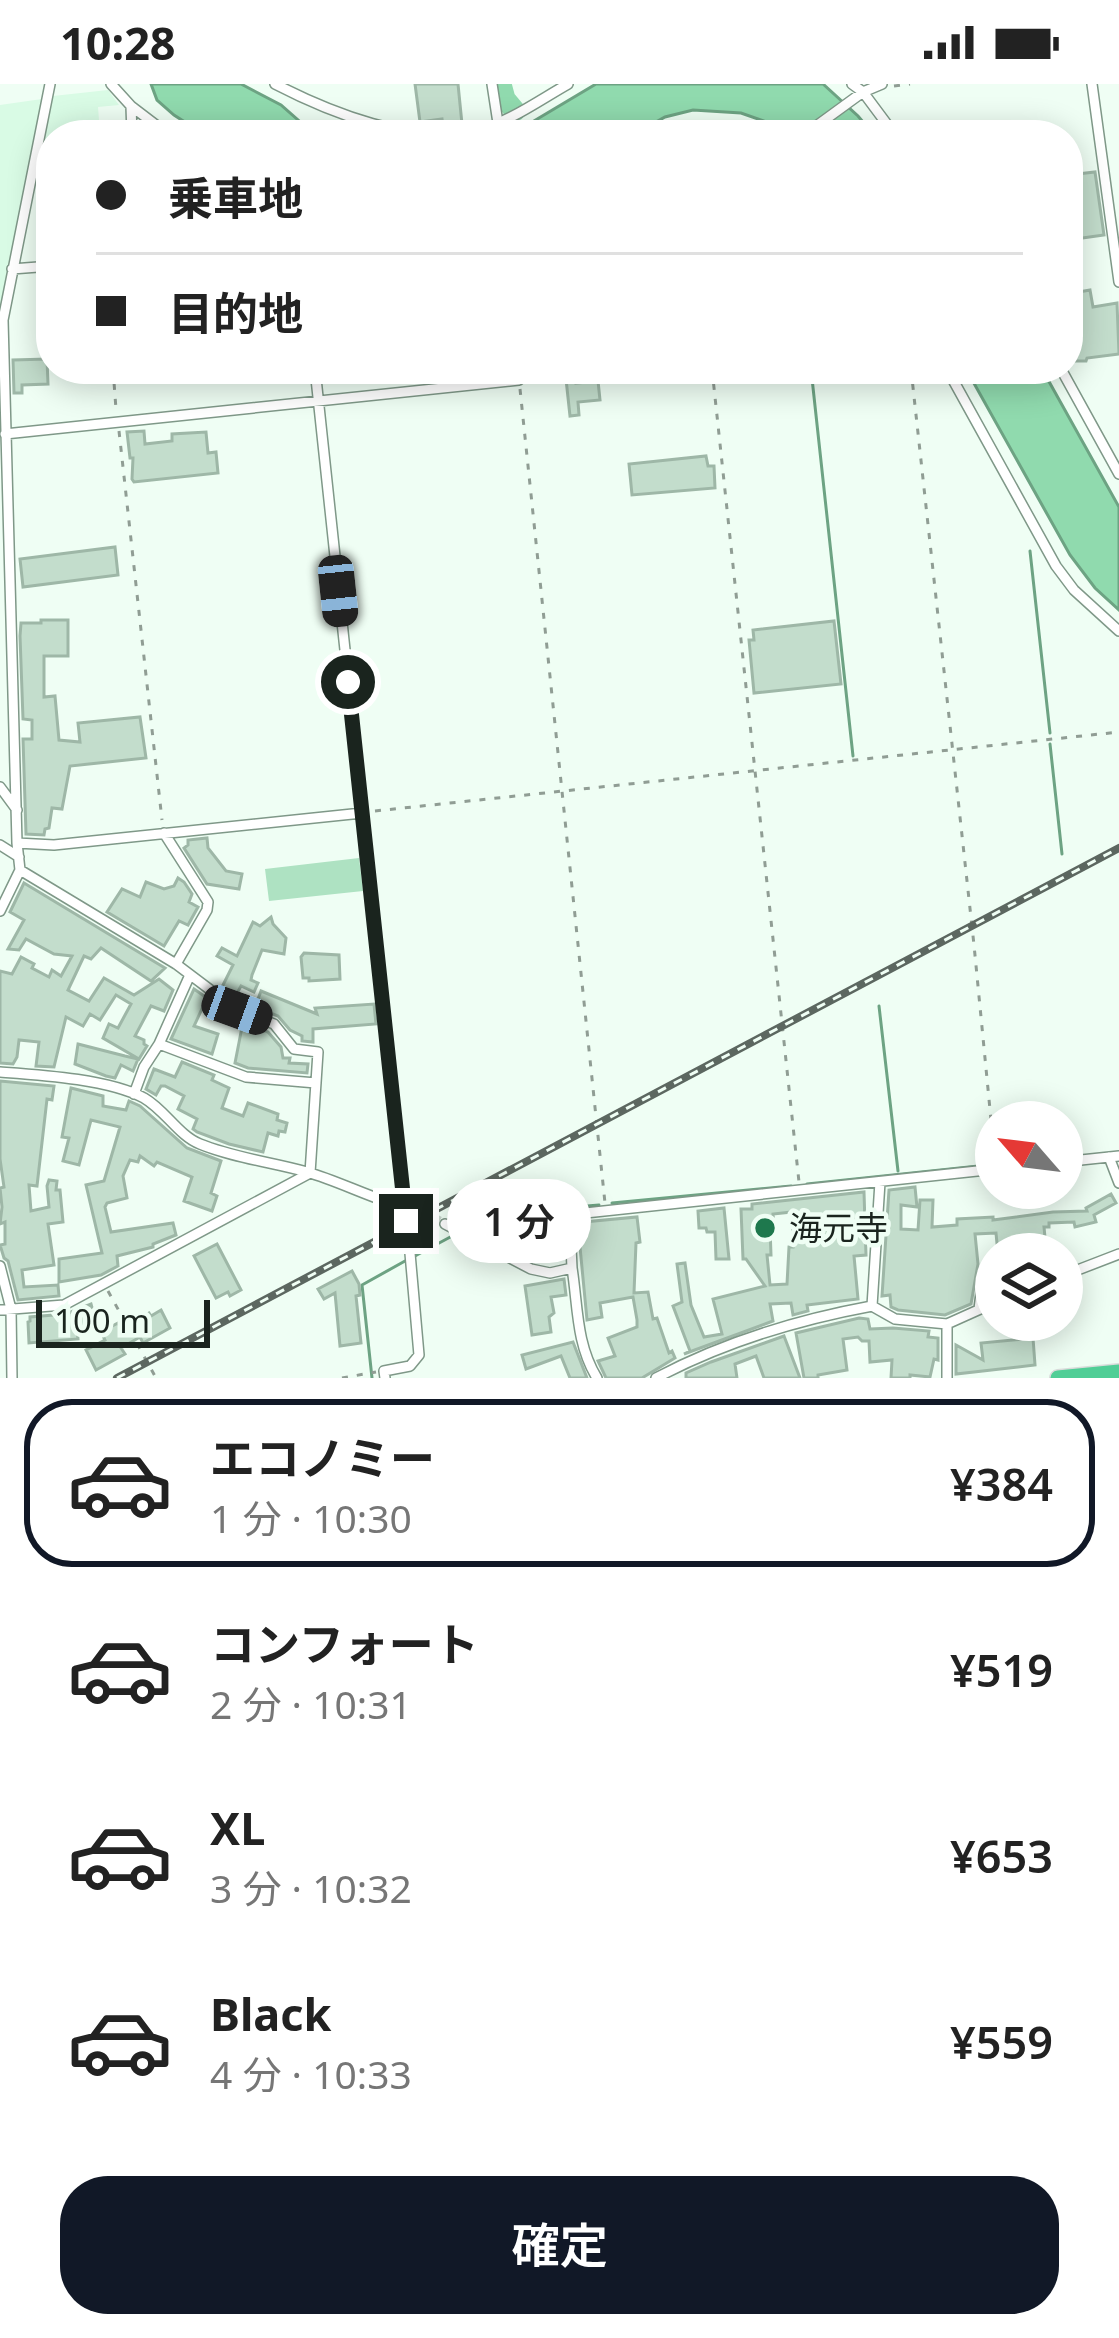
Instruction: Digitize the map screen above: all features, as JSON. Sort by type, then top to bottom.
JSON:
[{"type":"highway","points":[[1058,1378],[1119,1372]]},
{"type":"street","points":[[43,120],[50,84]]},
{"type":"street","points":[[112,84],[149,120]]},
{"type":"street","points":[[275,84],[360,120]]},
{"type":"street","points":[[492,84],[498,120]]},
{"type":"street","points":[[503,120],[568,84]]},
{"type":"street","points":[[852,84],[883,120]]},
{"type":"street","points":[[825,120],[861,94],[886,84]]},
{"type":"street","points":[[1092,84],[1119,282]]},
{"type":"street","points":[[131,106],[131,120]]},
{"type":"street","points":[[0,911],[20,870],[3,320],[36,152]]},
{"type":"street","points":[[12,269],[36,267]]},
{"type":"street","points":[[316,384],[406,1221]]},
{"type":"street","points":[[3,434],[442,384]]},
{"type":"street","points":[[955,384],[1055,566],[1119,631]]},
{"type":"street","points":[[1069,384],[1119,474]]},
{"type":"street","points":[[0,787],[17,810]]},
{"type":"street","points":[[17,843],[54,845],[362,813]]},
{"type":"street","points":[[164,833],[208,902],[176,964]]},
{"type":"street","points":[[0,845],[19,857]]},
{"type":"street","points":[[20,870],[176,964],[237,1010],[274,1024],[287,1044],[318,1052],[310,1173]]},
{"type":"street","points":[[134,1094],[189,976]]},
{"type":"street","points":[[159,1044],[246,1077],[316,1083]]},
{"type":"street","points":[[0,1072],[134,1094],[164,1112],[196,1143],[310,1173],[420,1210]]},
{"type":"street","points":[[1083,1160],[1114,1157],[1119,1183]]},
{"type":"street","points":[[468,1234],[510,1212],[575,1214],[975,1171]]},
{"type":"street","points":[[5,1309],[64,1305],[310,1173]]},
{"type":"street","points":[[872,1306],[880,1181]]},
{"type":"street","points":[[575,1214],[571,1247],[580,1338],[597,1378]]},
{"type":"street","points":[[445,1224],[531,1269],[550,1273],[572,1268]]},
{"type":"street","points":[[385,1378],[384,1371],[410,1366],[419,1355],[409,1242]]},
{"type":"street","points":[[1083,1268],[1119,1254]]},
{"type":"street","points":[[0,1266],[12,1378]]},
{"type":"street","points":[[656,1378],[691,1359],[788,1324],[872,1306],[895,1319],[946,1324],[975,1311]]},
{"type":"street","points":[[946,1324],[947,1378]]},
{"type":"path","points":[[886,84],[910,84]]},
{"type":"path","points":[[114,384],[164,833]]},
{"type":"path","points":[[520,384],[606,1210]]},
{"type":"path","points":[[714,384],[800,1190]]},
{"type":"path","points":[[913,384],[989,1101]]},
{"type":"path","points":[[362,813],[1119,731]]},
{"type":"path","points":[[104,1284],[155,1378]]},
{"type":"path","points":[[342,1378],[368,1373]]},
{"type":"shaded area","points":[[151,84],[241,84],[281,105],[298,120],[182,120],[157,100]]},
{"type":"shaded area","points":[[596,84],[823,84],[861,120],[761,120],[741,113],[693,110],[660,120],[536,120]]},
{"type":"shaded area","points":[[108,90],[119,105],[98,107],[99,120],[48,120],[53,96]]},
{"type":"shaded area","points":[[42,99],[0,308],[0,105]]},
{"type":"shaded area","points":[[974,384],[1050,384],[1119,507],[1119,610],[1070,555]]},
{"type":"shaded area","points":[[359,858],[363,891],[269,901],[265,869]]},
{"type":"building","points":[[415,84],[458,84],[462,120],[420,120]]},
{"type":"building","points":[[1095,172],[1104,235],[1083,238],[1083,173]]},
{"type":"building","points":[[1090,290],[1093,307],[1117,303],[1119,354],[1083,361],[1083,291]]},
{"type":"building","points":[[36,359],[36,384],[48,384],[22,385],[22,393],[14,393],[13,360]]},
{"type":"building","points":[[567,384],[598,384],[600,400],[578,402],[579,415],[570,416]]},
{"type":"building","points":[[144,431],[145,444],[172,441],[172,434],[206,432],[208,453],[216,452],[218,473],[134,482],[127,432]]},
{"type":"building","points":[[706,456],[708,466],[714,466],[715,488],[632,495],[629,464]]},
{"type":"building","points":[[115,547],[118,575],[23,587],[20,559]]},
{"type":"building","points":[[68,620],[68,656],[44,656],[44,697],[55,696],[59,740],[80,742],[78,723],[140,717],[146,758],[70,766],[62,809],[52,808],[44,835],[26,834],[23,739],[32,739],[32,720],[23,719],[20,636],[21,623]]},
{"type":"building","points":[[834,621],[841,684],[754,693],[749,640],[754,640],[753,630]]},
{"type":"building","points":[[207,838],[208,848],[226,871],[242,874],[239,889],[207,884],[184,848],[188,840]]},
{"type":"building","points":[[178,878],[192,894],[189,902],[198,907],[188,925],[179,921],[164,946],[107,912],[122,889],[140,897],[146,882],[164,889],[174,886]]},
{"type":"building","points":[[24,883],[165,968],[151,981],[101,948],[91,959],[84,956],[68,990],[89,1001],[104,978],[134,995],[159,979],[173,990],[164,1011],[151,1006],[135,1036],[147,1046],[139,1059],[103,1038],[109,1024],[118,1028],[131,1004],[116,995],[100,1020],[90,1014],[83,1026],[66,1017],[54,1067],[36,1066],[39,1042],[19,1040],[13,1064],[0,1063],[0,971],[12,974],[21,957],[49,977],[52,970],[61,976],[72,956],[54,954],[26,939],[19,950],[8,949],[24,920],[10,912]]},
{"type":"building","points":[[271,917],[286,938],[284,954],[262,950],[251,980],[258,983],[254,992],[241,986],[235,997],[222,987],[233,965],[217,956],[222,948],[237,956],[253,922],[260,926]]},
{"type":"building","points":[[304,953],[339,955],[340,979],[303,978]]},
{"type":"building","points":[[194,989],[207,998],[194,1026],[218,1034],[212,1054],[171,1039]]},
{"type":"building","points":[[261,991],[317,1014],[315,1008],[374,1004],[376,1024],[313,1029],[313,1042],[302,1041],[278,1016],[255,1007]]},
{"type":"building","points":[[243,1022],[268,1032],[281,1047],[283,1058],[308,1064],[307,1073],[235,1063]]},
{"type":"building","points":[[78,1044],[138,1059],[133,1071],[121,1065],[115,1078],[106,1076],[75,1064]]},
{"type":"building","points":[[182,1062],[214,1075],[212,1080],[229,1088],[222,1108],[243,1116],[248,1103],[278,1114],[277,1120],[287,1123],[285,1132],[268,1133],[263,1152],[197,1132],[193,1129],[197,1119],[178,1109],[184,1096],[165,1086],[156,1095],[146,1089],[154,1069],[175,1077]]},
{"type":"building","points":[[0,1081],[54,1086],[52,1100],[47,1099],[37,1186],[29,1185],[31,1211],[49,1207],[47,1186],[49,1180],[57,1181],[63,1222],[48,1224],[54,1265],[22,1270],[24,1287],[58,1285],[59,1296],[18,1300],[0,1245],[5,1244],[5,1222],[0,1224],[0,1188],[4,1187]]},
{"type":"building","points":[[71,1088],[103,1096],[103,1106],[126,1110],[129,1101],[140,1106],[187,1148],[221,1161],[211,1193],[217,1196],[212,1211],[184,1201],[192,1177],[157,1162],[154,1166],[140,1156],[138,1162],[130,1160],[123,1176],[127,1198],[105,1207],[111,1232],[173,1223],[176,1235],[117,1256],[118,1266],[101,1275],[59,1282],[59,1259],[102,1253],[86,1185],[104,1181],[120,1127],[91,1120],[79,1165],[63,1161],[69,1138],[62,1137]]},
{"type":"building","points":[[915,1187],[917,1207],[901,1205],[901,1229],[918,1230],[920,1200],[933,1200],[932,1227],[957,1225],[957,1219],[1087,1211],[1111,1194],[1116,1203],[1094,1215],[1096,1222],[1075,1227],[1074,1222],[1049,1223],[1045,1233],[975,1233],[971,1304],[945,1315],[898,1310],[891,1307],[890,1295],[882,1296],[889,1190]]},
{"type":"building","points":[[864,1192],[866,1255],[854,1256],[858,1299],[807,1305],[808,1311],[793,1315],[791,1303],[770,1304],[773,1321],[684,1354],[690,1351],[673,1306],[682,1302],[677,1264],[685,1263],[691,1305],[704,1337],[722,1334],[713,1299],[765,1286],[743,1259],[741,1209],[752,1209],[752,1204]],"holes":[[[792,1212],[793,1247],[789,1247],[787,1284],[770,1285],[767,1255],[771,1255],[773,1214]]]},
{"type":"building","points":[[724,1208],[729,1259],[716,1259],[715,1232],[699,1228],[698,1211]]},
{"type":"building","points":[[637,1217],[640,1242],[636,1243],[634,1293],[648,1292],[653,1319],[657,1318],[675,1358],[642,1378],[606,1378],[598,1361],[615,1356],[608,1338],[637,1327],[637,1320],[633,1297],[600,1303],[602,1317],[587,1320],[580,1247],[584,1222]]},
{"type":"building","points":[[217,1244],[241,1290],[216,1298],[194,1256]]},
{"type":"building","points":[[352,1271],[359,1284],[361,1343],[340,1346],[335,1293],[324,1299],[318,1289]]},
{"type":"building","points":[[564,1279],[566,1295],[551,1297],[551,1332],[532,1335],[525,1286]]},
{"type":"building","points":[[91,1304],[96,1322],[77,1328],[78,1339],[29,1343],[30,1317],[66,1314]]},
{"type":"building","points":[[161,1310],[170,1328],[143,1343],[140,1337],[121,1348],[125,1354],[96,1370],[86,1350],[105,1340],[101,1332],[118,1323],[121,1329]]},
{"type":"building","points":[[868,1319],[870,1329],[929,1331],[928,1337],[938,1338],[938,1360],[934,1359],[930,1377],[891,1378],[892,1360],[870,1362],[869,1341],[858,1337],[843,1339],[847,1370],[804,1378],[796,1333]]},
{"type":"building","points":[[784,1336],[800,1378],[764,1378],[756,1356],[735,1364],[737,1378],[686,1378],[686,1373],[711,1362]]},
{"type":"building","points":[[1033,1341],[1035,1365],[956,1374],[956,1345],[983,1360],[981,1343]]},
{"type":"building","points":[[573,1342],[587,1378],[570,1378],[561,1356],[526,1369],[522,1355]]},
{"type":"waterway","points":[[501,84],[515,111]]},
{"type":"waterway","points":[[813,384],[853,756]]},
{"type":"waterway","points":[[1030,551],[1050,733]]},
{"type":"waterway","points":[[1050,744],[1062,854]]},
{"type":"waterway","points":[[879,1006],[898,1171]]},
{"type":"waterway","points":[[807,1184],[975,1166]]},
{"type":"waterway","points":[[612,1203],[791,1186]]},
{"type":"waterway","points":[[467,1228],[509,1206],[599,1205]]},
{"type":"waterway","points":[[415,1256],[454,1235]]},
{"type":"waterway","points":[[372,1378],[362,1285],[405,1261]]},
{"type":"tunnel","points":[[420,1210],[445,1224]]},
{"type":"railway","points":[[117,1378],[1119,848]]},
{"type":"place","name":"海元寺","points":[[765,1228]]},
{"type":"route","points":[[348,682],[406,1221]]}]
